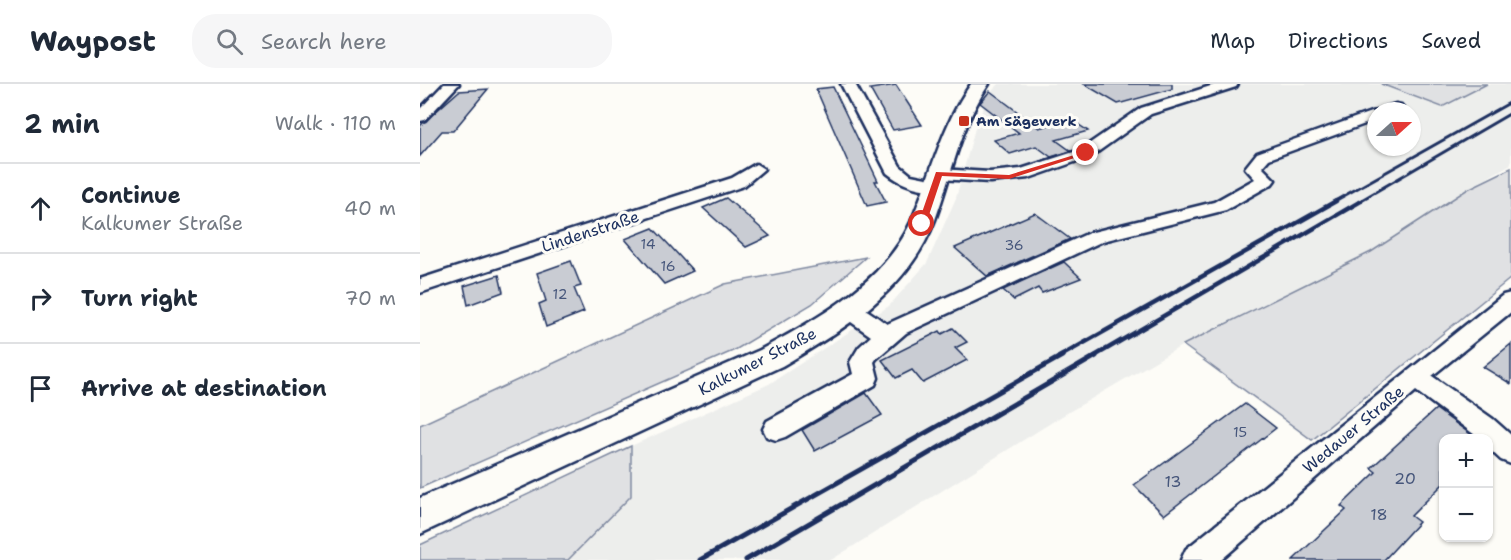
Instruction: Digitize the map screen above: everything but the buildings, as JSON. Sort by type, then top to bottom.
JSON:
[{"type":"main road","name":"Kalkumer Straße","points":[[420,516],[771,358],[849,310],[880,283],[903,257],[922,224],[958,119],[980,84]]},
{"type":"street","points":[[420,117],[451,84]]},
{"type":"street","points":[[848,84],[893,169],[905,179],[1023,174],[1086,153],[1146,111],[1231,84]]},
{"type":"street","points":[[776,429],[866,378],[862,362],[867,353],[897,327],[1096,237],[1220,206],[1266,180],[1253,168],[1263,156],[1367,118]]},
{"type":"street","name":"Lindenstraße","points":[[420,286],[738,182],[756,170]]},
{"type":"street","name":"Wedauer Straße","points":[[1197,560],[1415,377],[1511,300]]},
{"type":"street","points":[[849,310],[886,335]]},
{"type":"street","points":[[1415,377],[1484,427],[1511,452]]},
{"type":"shaded area","points":[[999,84],[1511,84],[1511,164],[1468,189],[1372,252],[1183,345],[1062,416],[831,560],[568,560],[631,496],[631,446],[769,384],[889,306],[927,263],[956,198],[977,121],[992,91]]},
{"type":"shaded area","points":[[1381,84],[1487,84],[1442,107]]},
{"type":"shaded area","points":[[1511,168],[1511,278],[1312,440],[1183,345],[1371,252],[1468,189]]},
{"type":"shaded area","points":[[866,257],[812,304],[735,350],[420,488],[420,425],[725,284]]},
{"type":"shaded area","points":[[631,446],[631,496],[568,560],[420,560],[420,545]]},
{"type":"railway","points":[[1333,202],[1511,102]]},
{"type":"railway","points":[[1358,202],[1511,113]]},
{"type":"railway","points":[[1059,357],[1336,201]]},
{"type":"railway","points":[[1093,357],[1361,201]]},
{"type":"railway","points":[[700,560],[1062,356]]},
{"type":"railway","points":[[746,560],[1096,356]]},
{"type":"place","name":"Am Sägewerk","points":[[964,121]]},
{"type":"route","points":[[922,224],[939,174],[1009,177],[1086,153]]}]
